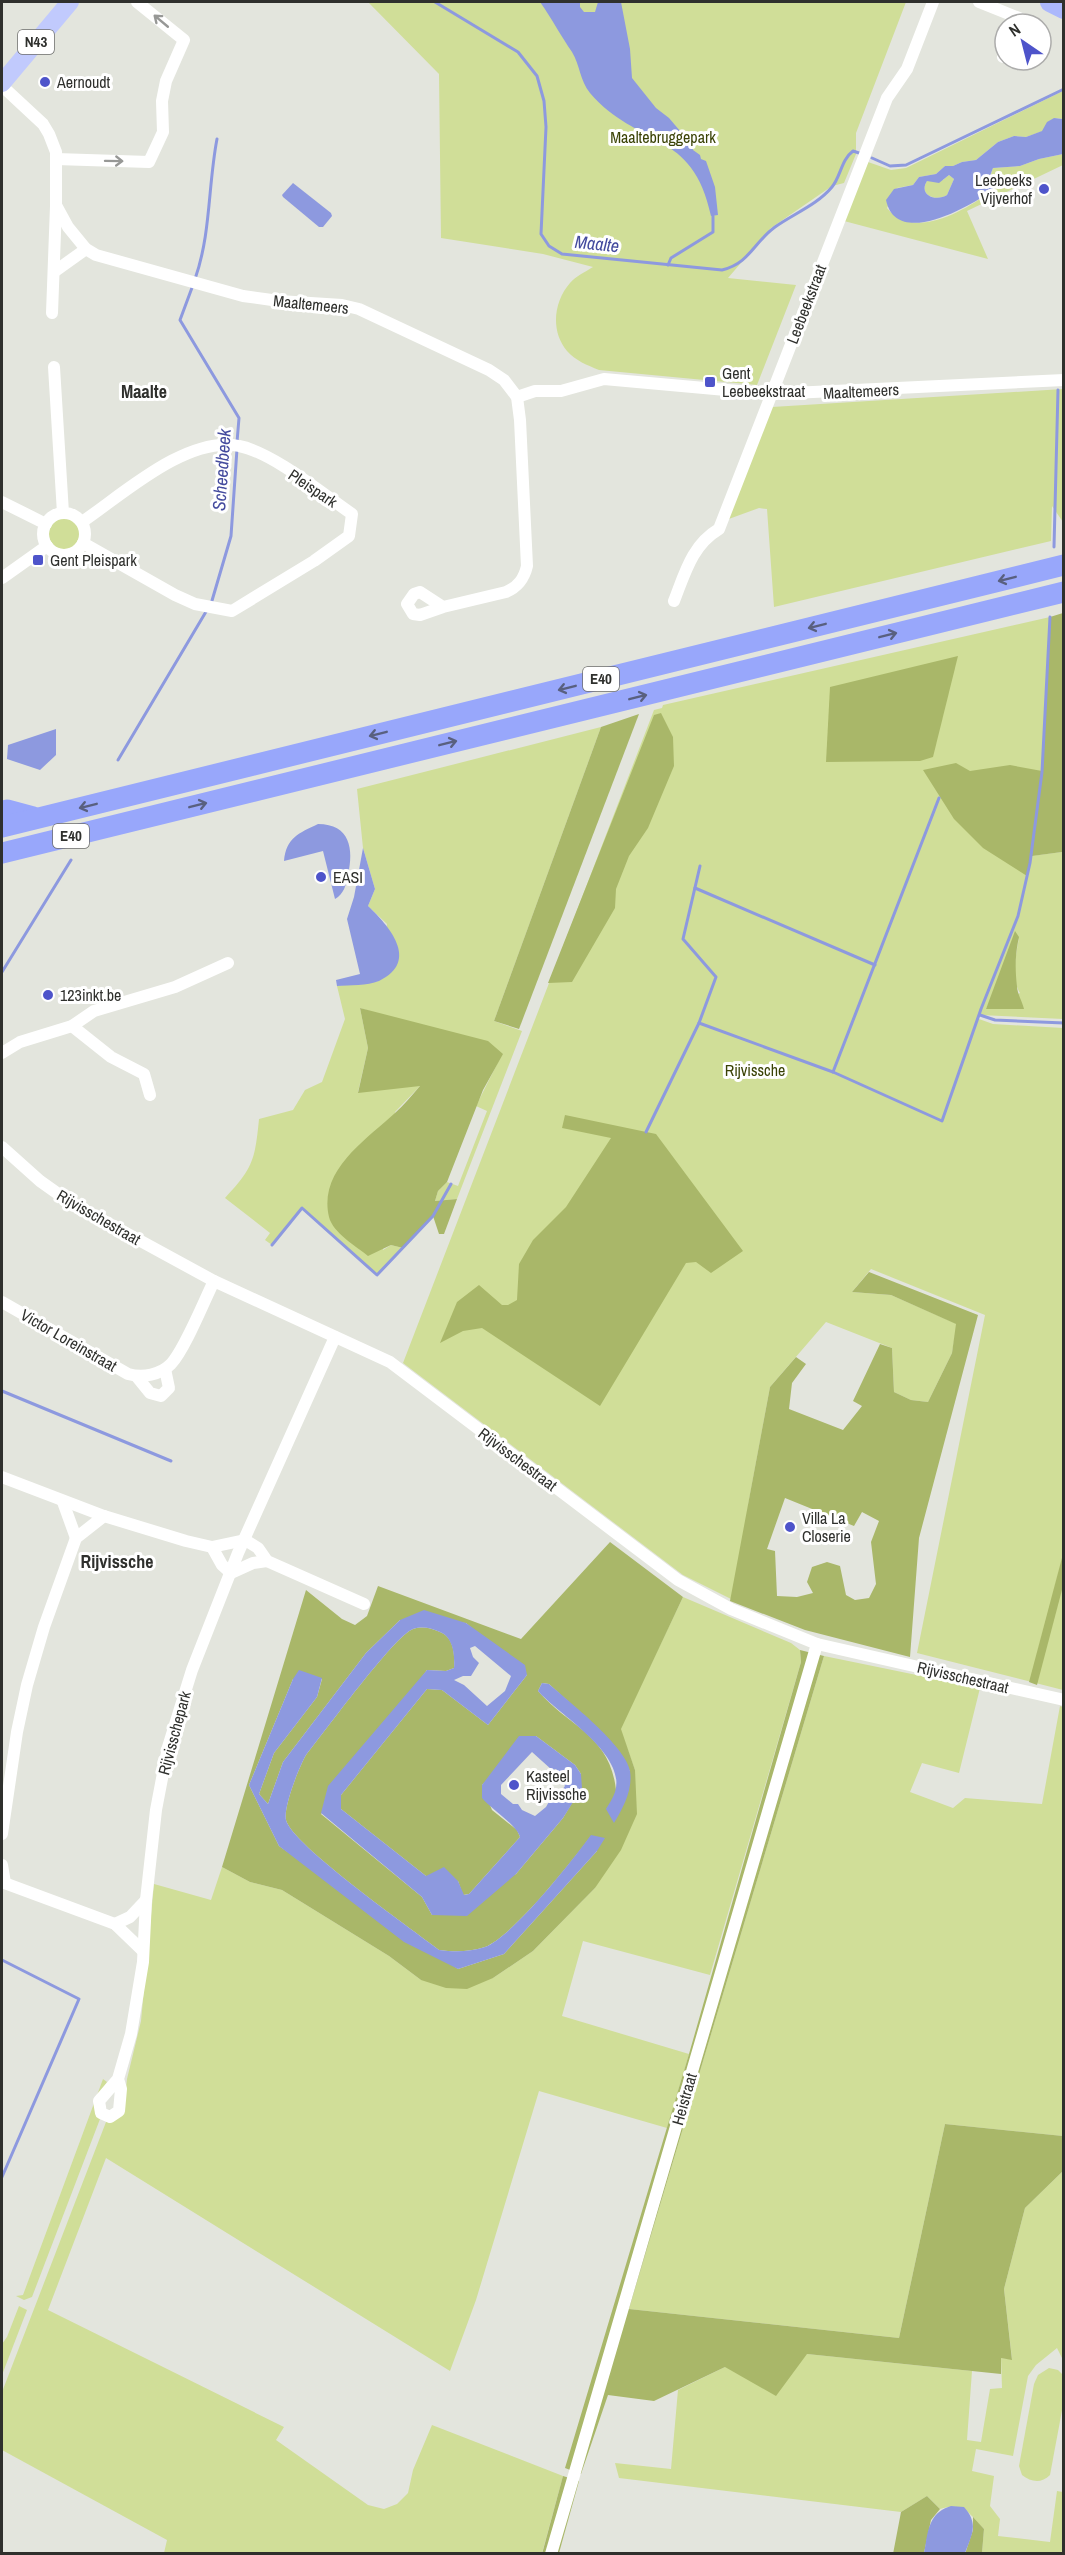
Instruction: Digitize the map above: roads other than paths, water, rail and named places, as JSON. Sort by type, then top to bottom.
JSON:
[{"type":"highway","points":[[1050,2],[1064,9]]},
{"type":"highway","name":"E40","points":[[2,827],[1064,565]]},
{"type":"highway","name":"E40","points":[[2,853],[1064,592]]},
{"type":"highway","points":[[2,812],[8,810],[37,818]]},
{"type":"main road","name":"N43","points":[[2,69],[58,2]]},
{"type":"main road","name":"N43","points":[[2,85],[70,2]]},
{"type":"street","points":[[56,159],[149,162],[163,132],[162,101],[166,81],[184,40],[137,2]]},
{"type":"street","name":"Leebeekstraat","points":[[674,601],[696,548],[706,537],[719,529],[887,98],[908,69],[933,2]]},
{"type":"street","points":[[980,2],[1005,12]]},
{"type":"street","points":[[2,85],[43,124],[54,145],[56,205],[52,313]]},
{"type":"street","name":"Maaltemeers","points":[[56,205],[68,227],[87,249],[96,255],[243,296],[342,305],[358,309],[489,370],[504,380],[517,397],[535,391],[561,391],[604,379],[771,394],[1064,380]]},
{"type":"street","points":[[54,272],[87,249]]},
{"type":"street","points":[[54,367],[63,513]]},
{"type":"street","points":[[443,607],[514,589],[525,575],[527,566],[517,397]]},
{"type":"street","name":"Pleispark","points":[[82,522],[173,461],[190,452],[216,445],[235,445],[277,463],[352,514],[349,536],[314,561],[232,611],[209,607],[175,595],[83,543]]},
{"type":"street","points":[[2,502],[46,524]]},
{"type":"street","points":[[63,513],[74,515],[82,522],[85,532],[83,543],[76,552],[65,555],[54,553],[47,546],[43,534],[46,524],[53,516],[63,513]]},
{"type":"street","points":[[2,578],[47,546]]},
{"type":"street","points":[[2,1053],[20,1042],[72,1026],[94,1011],[175,987],[228,963]]},
{"type":"street","points":[[72,1026],[111,1057],[141,1071],[146,1077],[150,1095]]},
{"type":"street","name":"Rijvisschestraat","points":[[2,1147],[48,1188],[70,1203],[214,1281],[390,1362],[694,1591],[731,1609],[817,1644],[1064,1700]]},
{"type":"street","name":"Victor Loreinstraat","points":[[2,1302],[128,1374],[137,1377],[148,1376],[165,1369],[176,1357],[214,1281]]},
{"type":"street","name":"Rijvisschepark","points":[[118,2079],[138,1998],[156,1810],[168,1747],[192,1670],[231,1573],[335,1337]]},
{"type":"street","name":"Victor Loreinstraat","points":[[137,1377],[150,1393],[161,1396],[169,1388],[165,1369]]},
{"type":"street","points":[[2,1477],[104,1516],[212,1547],[245,1540],[258,1548],[267,1561],[364,1604]]},
{"type":"street","points":[[63,1502],[76,1538]]},
{"type":"street","points":[[2,1834],[15,1744],[27,1685],[48,1616],[76,1538],[104,1516]]},
{"type":"street","points":[[212,1547],[222,1565],[231,1573],[253,1563],[267,1561]]},
{"type":"street","name":"Heistraat","points":[[551,2553],[817,1644]]},
{"type":"street","points":[[2,1865],[3,1882],[115,1924],[142,1950]]},
{"type":"street","points":[[115,1924],[130,1917],[146,1900]]},
{"type":"water","points":[[540,2],[580,2],[580,7],[584,12],[595,12],[598,2],[621,2],[630,49],[632,78],[656,108],[669,118],[692,145],[693,150],[700,155],[701,159],[706,161],[715,187],[718,215],[711,216],[703,188],[691,168],[677,153],[608,111],[590,93],[572,52]]},
{"type":"water","points":[[1054,118],[1063,119],[1063,154],[1020,166],[993,168],[990,176],[994,188],[990,192],[965,207],[933,220],[917,223],[903,221],[892,214],[886,200],[894,189],[913,185],[919,177],[936,174],[945,166],[976,160],[998,142],[1014,136],[1026,137],[1042,131],[1047,122]],"holes":[[[949,175],[954,179],[947,195],[938,198],[926,193],[927,181],[939,183]]]},
{"type":"water","points":[[293,183],[331,213],[332,216],[323,227],[319,227],[283,197],[282,195]]},
{"type":"water","points":[[56,729],[56,755],[40,770],[7,759],[8,745]]},
{"type":"water","points":[[318,824],[337,828],[343,833],[350,847],[350,865],[346,882],[343,892],[335,899],[323,851],[284,861],[287,847],[295,837]]},
{"type":"water","points":[[363,848],[375,889],[368,906],[384,923],[397,943],[398,964],[391,973],[374,983],[337,986],[336,980],[360,974],[347,919],[354,897]]},
{"type":"water","points":[[424,1610],[466,1623],[525,1665],[527,1675],[488,1725],[442,1690],[427,1689],[341,1795],[341,1809],[426,1876],[444,1867],[458,1881],[464,1895],[469,1894],[520,1837],[514,1827],[482,1798],[482,1785],[519,1736],[536,1736],[575,1765],[581,1774],[582,1788],[563,1818],[516,1874],[467,1916],[432,1915],[422,1897],[321,1813],[328,1786],[427,1670],[446,1671],[454,1668],[453,1652],[448,1638],[433,1629],[417,1628],[404,1636],[391,1649],[359,1686],[306,1755],[287,1806],[286,1820],[293,1832],[330,1867],[439,1950],[456,1951],[479,1949],[497,1940],[526,1914],[591,1835],[605,1838],[597,1851],[504,1954],[458,1969],[404,1942],[279,1846],[249,1785],[293,1679],[299,1670],[322,1678],[317,1697],[274,1753],[259,1794],[268,1804],[283,1762],[366,1653],[400,1620]],"holes":[[[475,1646],[511,1676],[505,1691],[487,1706],[464,1685],[454,1680],[463,1676],[471,1676],[479,1663],[473,1657],[470,1648]],[[532,1752],[566,1779],[563,1782],[565,1786],[559,1794],[557,1792],[555,1799],[551,1798],[546,1807],[535,1816],[522,1810],[518,1804],[513,1804],[501,1794],[501,1785]]]},
{"type":"water","points":[[542,1683],[549,1684],[595,1724],[626,1761],[631,1778],[629,1792],[614,1823],[606,1809],[615,1792],[616,1778],[611,1764],[589,1736],[538,1691]]},
{"type":"water","points":[[951,2506],[964,2507],[973,2524],[965,2553],[924,2553],[933,2518],[943,2509]]},
{"type":"waterway","name":"Maalte","points":[[435,2],[518,52],[537,76],[544,101],[546,127],[541,234],[549,246],[562,254],[722,270],[731,267],[745,258],[775,227],[826,193],[835,183],[849,155],[853,151],[859,153]]},
{"type":"waterway","name":"Maalte","points":[[872,158],[890,166],[906,165],[1064,89]]},
{"type":"waterway","name":"Scheedbeek","points":[[195,279],[207,227],[217,139]]},
{"type":"waterway","points":[[668,265],[671,258],[713,232],[713,216]]},
{"type":"waterway","name":"Scheedbeek","points":[[193,285],[180,320],[239,418],[237,442]]},
{"type":"waterway","points":[[1054,547],[1058,390]]},
{"type":"waterway","name":"Scheedbeek","points":[[211,604],[231,536],[237,449]]},
{"type":"waterway","name":"Scheedbeek","points":[[118,760],[207,610]]},
{"type":"waterway","points":[[700,866],[683,939],[716,977],[699,1023],[833,1072],[942,1121],[981,1009],[1018,916],[1030,863],[1042,772],[1050,617]]},
{"type":"waterway","points":[[833,1072],[939,798]]},
{"type":"waterway","name":"Scheedbeek","points":[[2,972],[71,860]]},
{"type":"waterway","points":[[695,888],[875,965]]},
{"type":"waterway","points":[[980,1015],[995,1020],[1064,1023]]},
{"type":"waterway","points":[[646,1132],[699,1023]]},
{"type":"waterway","points":[[272,1245],[302,1208],[377,1275],[433,1216],[451,1184]]},
{"type":"waterway","points":[[2,1391],[171,1461]]},
{"type":"waterway","points":[[2,1960],[79,1999],[2,2177]]},
{"type":"place","name":"Aernoudt","points":[[45,82]]},
{"type":"place","name":"Leebeeks Vijverhof","points":[[1044,189]]},
{"type":"place","name":"Gent Leebeekstraat","points":[[710,382]]},
{"type":"place","name":"Gent Pleispark","points":[[38,560]]},
{"type":"place","name":"EASI","points":[[321,877]]},
{"type":"place","name":"123inkt.be","points":[[48,995]]},
{"type":"place","name":"Villa La Closerie","points":[[790,1527]]},
{"type":"place","name":"Kasteel Rijvissche","points":[[514,1785]]},
{"type":"district","name":"Maalte","points":[[144,392]]},
{"type":"district","name":"Rijvissche","points":[[117,1562]]},
{"type":"park label","name":"Maaltebruggepark","points":[[663,137]]}]
